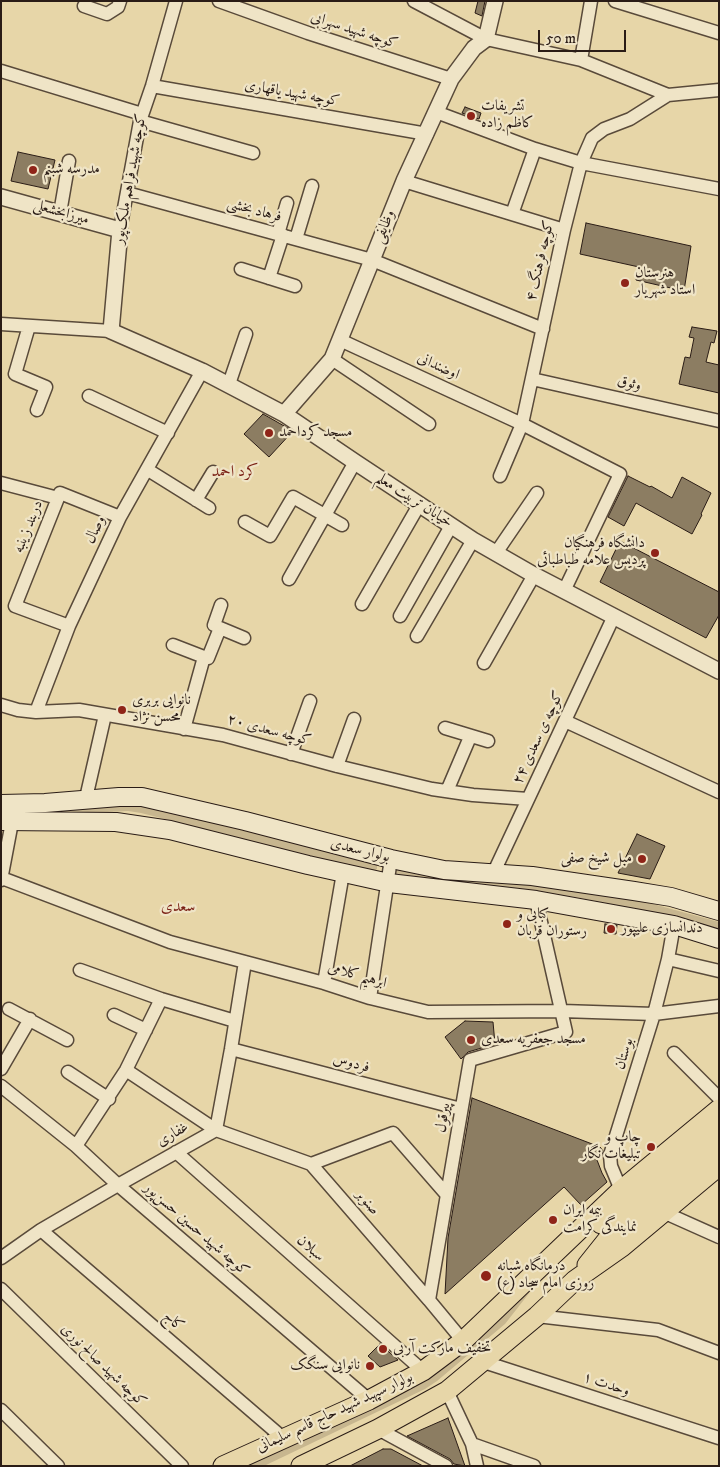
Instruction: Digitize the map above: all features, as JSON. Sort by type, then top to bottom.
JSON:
[{"type":"main road","name":"بولوار سعدی","points":[[1,804],[45,803],[86,798],[142,797],[391,859],[444,870],[532,876],[634,890],[671,897],[719,911]]},
{"type":"main road","name":"بولوار سعدی","points":[[7,822],[116,822],[170,830],[389,883],[536,900],[674,925],[719,939]]},
{"type":"main road","points":[[554,1255],[621,1190],[719,1109]]},
{"type":"main road","points":[[575,1280],[601,1234],[719,1130]]},
{"type":"main road","points":[[554,1255],[601,1234],[719,1148]]},
{"type":"main road","points":[[575,1280],[622,1247],[719,1166]]},
{"type":"main road","name":"بولوار سپهبد شهید حاج قاسم سلیمانی","points":[[223,1466],[369,1400],[423,1371],[462,1341],[554,1255]]},
{"type":"main road","name":"بولوار سپهبد شهید حاج قاسم سلیمانی","points":[[301,1466],[378,1429],[447,1391],[484,1362],[575,1280]]},
{"type":"street","points":[[84,6],[107,14],[118,7],[120,1]]},
{"type":"street","name":"کوچه شهید فراهم ملک‌پور","points":[[111,332],[120,230],[141,118],[176,1]]},
{"type":"street","name":"کوچه شهید سهرابی","points":[[219,1],[308,33],[451,79]]},
{"type":"street","points":[[414,1],[486,39],[581,60],[668,95],[719,90]]},
{"type":"street","points":[[486,39],[495,1]]},
{"type":"street","points":[[581,60],[592,1]]},
{"type":"street","points":[[615,1],[719,33]]},
{"type":"street","name":"وظایفی","points":[[284,414],[332,359],[404,181],[451,79],[474,48],[486,39]]},
{"type":"street","points":[[1,71],[253,153]]},
{"type":"street","name":"کوچه شهید یاقهاری","points":[[152,86],[427,134]]},
{"type":"street","name":"کوچه فرهنگ ۴","points":[[500,476],[522,424],[564,230],[581,163],[592,138],[604,130],[630,119],[668,95]]},
{"type":"street","points":[[436,112],[581,163],[719,189]]},
{"type":"street","points":[[512,214],[535,148]]},
{"type":"street","points":[[60,213],[69,161]]},
{"type":"street","points":[[404,181],[564,230]]},
{"type":"street","points":[[296,239],[312,186]]},
{"type":"street","name":"فرهاد بخشی","points":[[127,193],[372,260],[542,329]]},
{"type":"street","name":"میرزابخشعلی","points":[[1,196],[120,230]]},
{"type":"street","points":[[269,278],[287,203]]},
{"type":"street","points":[[241,269],[295,286]]},
{"type":"street","points":[[1,324],[111,332]]},
{"type":"street","points":[[28,326],[15,374],[46,387],[37,410]]},
{"type":"street","name":"خیابان تربیت معلم","points":[[111,332],[202,371],[284,414],[473,540],[564,591],[719,671]]},
{"type":"street","points":[[229,384],[246,334]]},
{"type":"street","name":"اوضندانی","points":[[340,340],[522,424],[620,474],[564,591]]},
{"type":"street","points":[[332,359],[429,424]]},
{"type":"street","name":"وصال","points":[[36,712],[69,626],[120,517],[202,371]]},
{"type":"street","name":"وثوق","points":[[532,379],[719,421]]},
{"type":"street","points":[[89,396],[168,433]]},
{"type":"street","points":[[289,579],[355,462]]},
{"type":"street","points":[[148,470],[209,508]]},
{"type":"street","points":[[196,500],[213,472]]},
{"type":"street","points":[[1,483],[58,498]]},
{"type":"street","name":"دربند زینبه","points":[[69,626],[15,606],[60,493],[120,517]]},
{"type":"street","points":[[496,553],[537,493]]},
{"type":"street","points":[[245,522],[270,536],[293,497],[342,525]]},
{"type":"street","points":[[362,604],[419,505]]},
{"type":"street","points":[[400,616],[451,526]]},
{"type":"street","points":[[417,636],[473,540]]},
{"type":"street","points":[[484,663],[534,575]]},
{"type":"street","points":[[221,604],[214,625],[244,638]]},
{"type":"street","name":"کوچه ی سعدی ۲۴","points":[[493,874],[614,616]]},
{"type":"street","points":[[173,646],[208,658],[220,628]]},
{"type":"street","points":[[184,729],[204,657]]},
{"type":"street","points":[[291,754],[310,701]]},
{"type":"street","name":"کوچه سعدی ۲۰","points":[[1,705],[18,710],[36,712],[79,710],[223,735],[337,766],[447,791],[528,799]]},
{"type":"street","points":[[86,798],[105,715]]},
{"type":"street","points":[[337,766],[354,719]]},
{"type":"street","points":[[564,721],[719,792]]},
{"type":"street","points":[[446,728],[470,737],[488,741]]},
{"type":"street","points":[[447,791],[470,737]]},
{"type":"street","points":[[2,879],[7,822]]},
{"type":"street","points":[[370,998],[389,883],[391,859]]},
{"type":"street","points":[[324,983],[343,873]]},
{"type":"street","name":"ابرهیم کلامی","points":[[2,879],[170,942],[324,983],[370,998],[428,1012],[654,1014],[719,1006]]},
{"type":"street","points":[[536,900],[562,1012]]},
{"type":"street","name":"بوستان","points":[[621,1190],[611,1166],[610,1155],[654,1014],[668,959],[674,925]]},
{"type":"street","points":[[668,959],[719,971]]},
{"type":"street","points":[[216,1130],[245,962]]},
{"type":"street","points":[[80,970],[161,999],[236,1021]]},
{"type":"street","points":[[76,1146],[126,1070],[161,999]]},
{"type":"street","points":[[9,1009],[67,1040]]},
{"type":"street","name":"پیرقول","points":[[430,1300],[470,1060],[566,1032],[562,1012]]},
{"type":"street","points":[[114,1015],[146,1030]]},
{"type":"street","points":[[1,1069],[30,1019]]},
{"type":"street","name":"فردوس","points":[[231,1049],[461,1109]]},
{"type":"street","points":[[674,1053],[719,1098]]},
{"type":"street","name":"صنوبر","points":[[126,1070],[216,1130],[311,1164],[430,1300],[462,1341]]},
{"type":"street","points":[[68,1072],[109,1098]]},
{"type":"street","name":"کوچه شهید حسین حسن‌پور","points":[[1,1086],[76,1146],[369,1400]]},
{"type":"street","name":"غفاری","points":[[3,1254],[118,1184],[216,1130]]},
{"type":"street","points":[[311,1164],[393,1133],[447,1195]]},
{"type":"street","name":"سبلان","points":[[176,1152],[423,1371]]},
{"type":"street","points":[[663,1212],[719,1236]]},
{"type":"street","name":"کاج","points":[[41,1230],[283,1438]]},
{"type":"street","name":"کوچه شهید صالح نوری","points":[[1,1289],[182,1466]]},
{"type":"street","points":[[537,1316],[658,1330],[719,1354]]},
{"type":"street","name":"وحدت ۱","points":[[484,1362],[719,1438]]},
{"type":"street","points":[[447,1391],[472,1444],[477,1466]]},
{"type":"street","points":[[1,1410],[58,1466]]},
{"type":"street","points":[[378,1429],[446,1466]]},
{"type":"street","points":[[472,1444],[534,1466]]},
{"type":"shaded area","points":[[144,805],[374,863],[377,865],[377,869],[374,871],[367,870],[141,813],[128,811],[24,816],[1,810]]},
{"type":"shaded area","points":[[403,868],[573,889],[653,904],[719,922],[719,930],[652,912],[575,897],[397,877],[395,869]]},
{"type":"shaded area","points":[[530,1292],[505,1324],[425,1389],[264,1466],[242,1466],[495,1318]]},
{"type":"building","points":[[478,1],[485,1],[482,16],[475,13]]},
{"type":"building","name":"تشریفات کاظم زاده","points":[[465,107],[481,113],[479,119],[462,113]]},
{"type":"building","name":"مدرسه شبنم","points":[[18,152],[55,160],[48,189],[11,181]]},
{"type":"building","points":[[586,223],[691,246],[684,291],[636,280],[639,267],[580,254]]},
{"type":"building","points":[[692,327],[717,331],[714,343],[711,342],[706,362],[719,365],[719,393],[679,384],[685,357],[690,358],[694,338],[689,337]]},
{"type":"building","name":"مسجد کرداحمد","points":[[263,414],[293,431],[269,457],[244,434]]},
{"type":"building","points":[[628,476],[672,498],[682,477],[711,493],[692,534],[636,503],[624,526],[608,517]]},
{"type":"building","points":[[620,541],[719,592],[719,615],[706,638],[600,582]]},
{"type":"building","name":"مبل شیخ صفی","points":[[637,834],[665,846],[650,879],[618,873]]},
{"type":"building","name":"دندانسازی علیپور","points":[[605,924],[617,925],[616,934],[604,933]]},
{"type":"building","name":"مسجد جعفریه سعدی","points":[[465,1021],[493,1022],[495,1044],[468,1052],[461,1059],[445,1037]]},
{"type":"building","points":[[472,1098],[600,1147],[603,1151],[602,1156],[597,1160],[607,1182],[581,1205],[564,1187],[445,1294],[448,1238]]},
{"type":"building","name":"تخفیف مارکت آربی","points":[[380,1344],[398,1360],[380,1367],[368,1356]]},
{"type":"building","points":[[448,1418],[465,1466],[454,1464],[450,1459],[407,1436]]},
{"type":"building","points":[[383,1449],[391,1449],[423,1466],[350,1466]]},
{"type":"place","name":"تشریفات کاظم زاده","points":[[471,116]]},
{"type":"place","name":"مدرسه شبنم","points":[[33,170]]},
{"type":"place","name":"هنرستان استاد شهریار","points":[[625,283]]},
{"type":"place","name":"مسجد کرداحمد","points":[[269,433]]},
{"type":"place","name":"دانشگاه فرهنگیان پردیس علامه طباطبائی","points":[[655,553]]},
{"type":"place","name":"نانوایی بربری محسن نژاد","points":[[122,710]]},
{"type":"place","name":"مبل شیخ صفی","points":[[642,859]]},
{"type":"place","name":"کبابی و رستوران قربان","points":[[507,924]]},
{"type":"place","name":"دندانسازی علیپور","points":[[611,929]]},
{"type":"place","name":"مسجد جعفریه سعدی","points":[[471,1040]]},
{"type":"place","name":"چاپ و تبلیغات نگار","points":[[651,1147]]},
{"type":"place","name":"بیمه ایران نمایندگی کرامت","points":[[553,1220]]},
{"type":"place","name":"درمانگاه شبانه روزی امام سجاد (ع)","points":[[486,1276]]},
{"type":"place","name":"تخفیف مارکت آربی","points":[[383,1349]]},
{"type":"place","name":"نانوایی سنگک","points":[[370,1366]]},
{"type":"district","name":"کرد احمد","points":[[235,473]]},
{"type":"district","name":"سعدی","points":[[178,908]]}]
